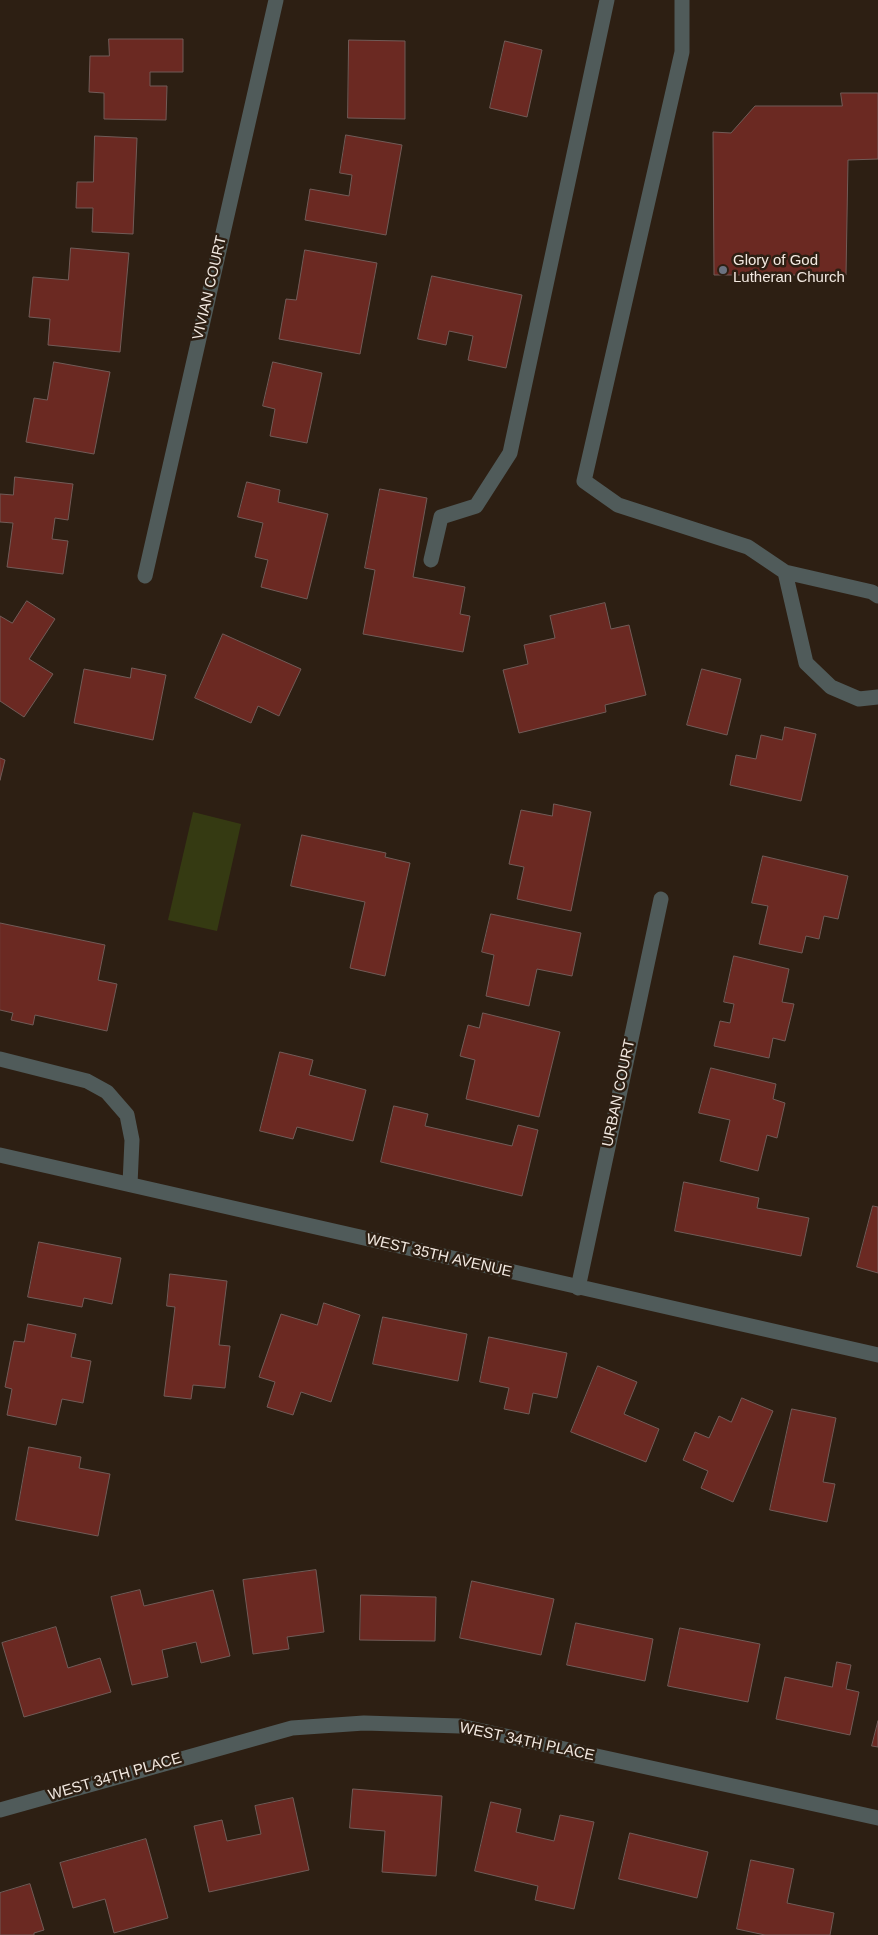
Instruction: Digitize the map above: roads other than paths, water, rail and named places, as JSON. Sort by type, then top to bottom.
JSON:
[{"type":"street","name":"VIVIAN COURT","points":[[145,576],[276,0]]},
{"type":"street","points":[[431,560],[441,517],[476,506],[510,453],[607,0]]},
{"type":"street","points":[[682,0],[682,52],[584,481],[618,505],[748,547],[785,572],[872,592],[878,596]]},
{"type":"street","points":[[785,572],[806,663],[831,687],[859,699],[878,697]]},
{"type":"street","name":"URBAN COURT","points":[[578,1288],[661,899]]},
{"type":"street","points":[[0,1059],[87,1081],[107,1092],[127,1115],[132,1140],[130,1184]]},
{"type":"street","name":"WEST 35TH AVENUE","points":[[0,1155],[878,1355]]},
{"type":"street","name":"WEST 34TH PLACE","points":[[0,1810],[292,1728],[364,1722],[460,1726],[878,1818]]},
{"type":"place","name":"Glory of God Lutheran Church","points":[[723,270]]}]
